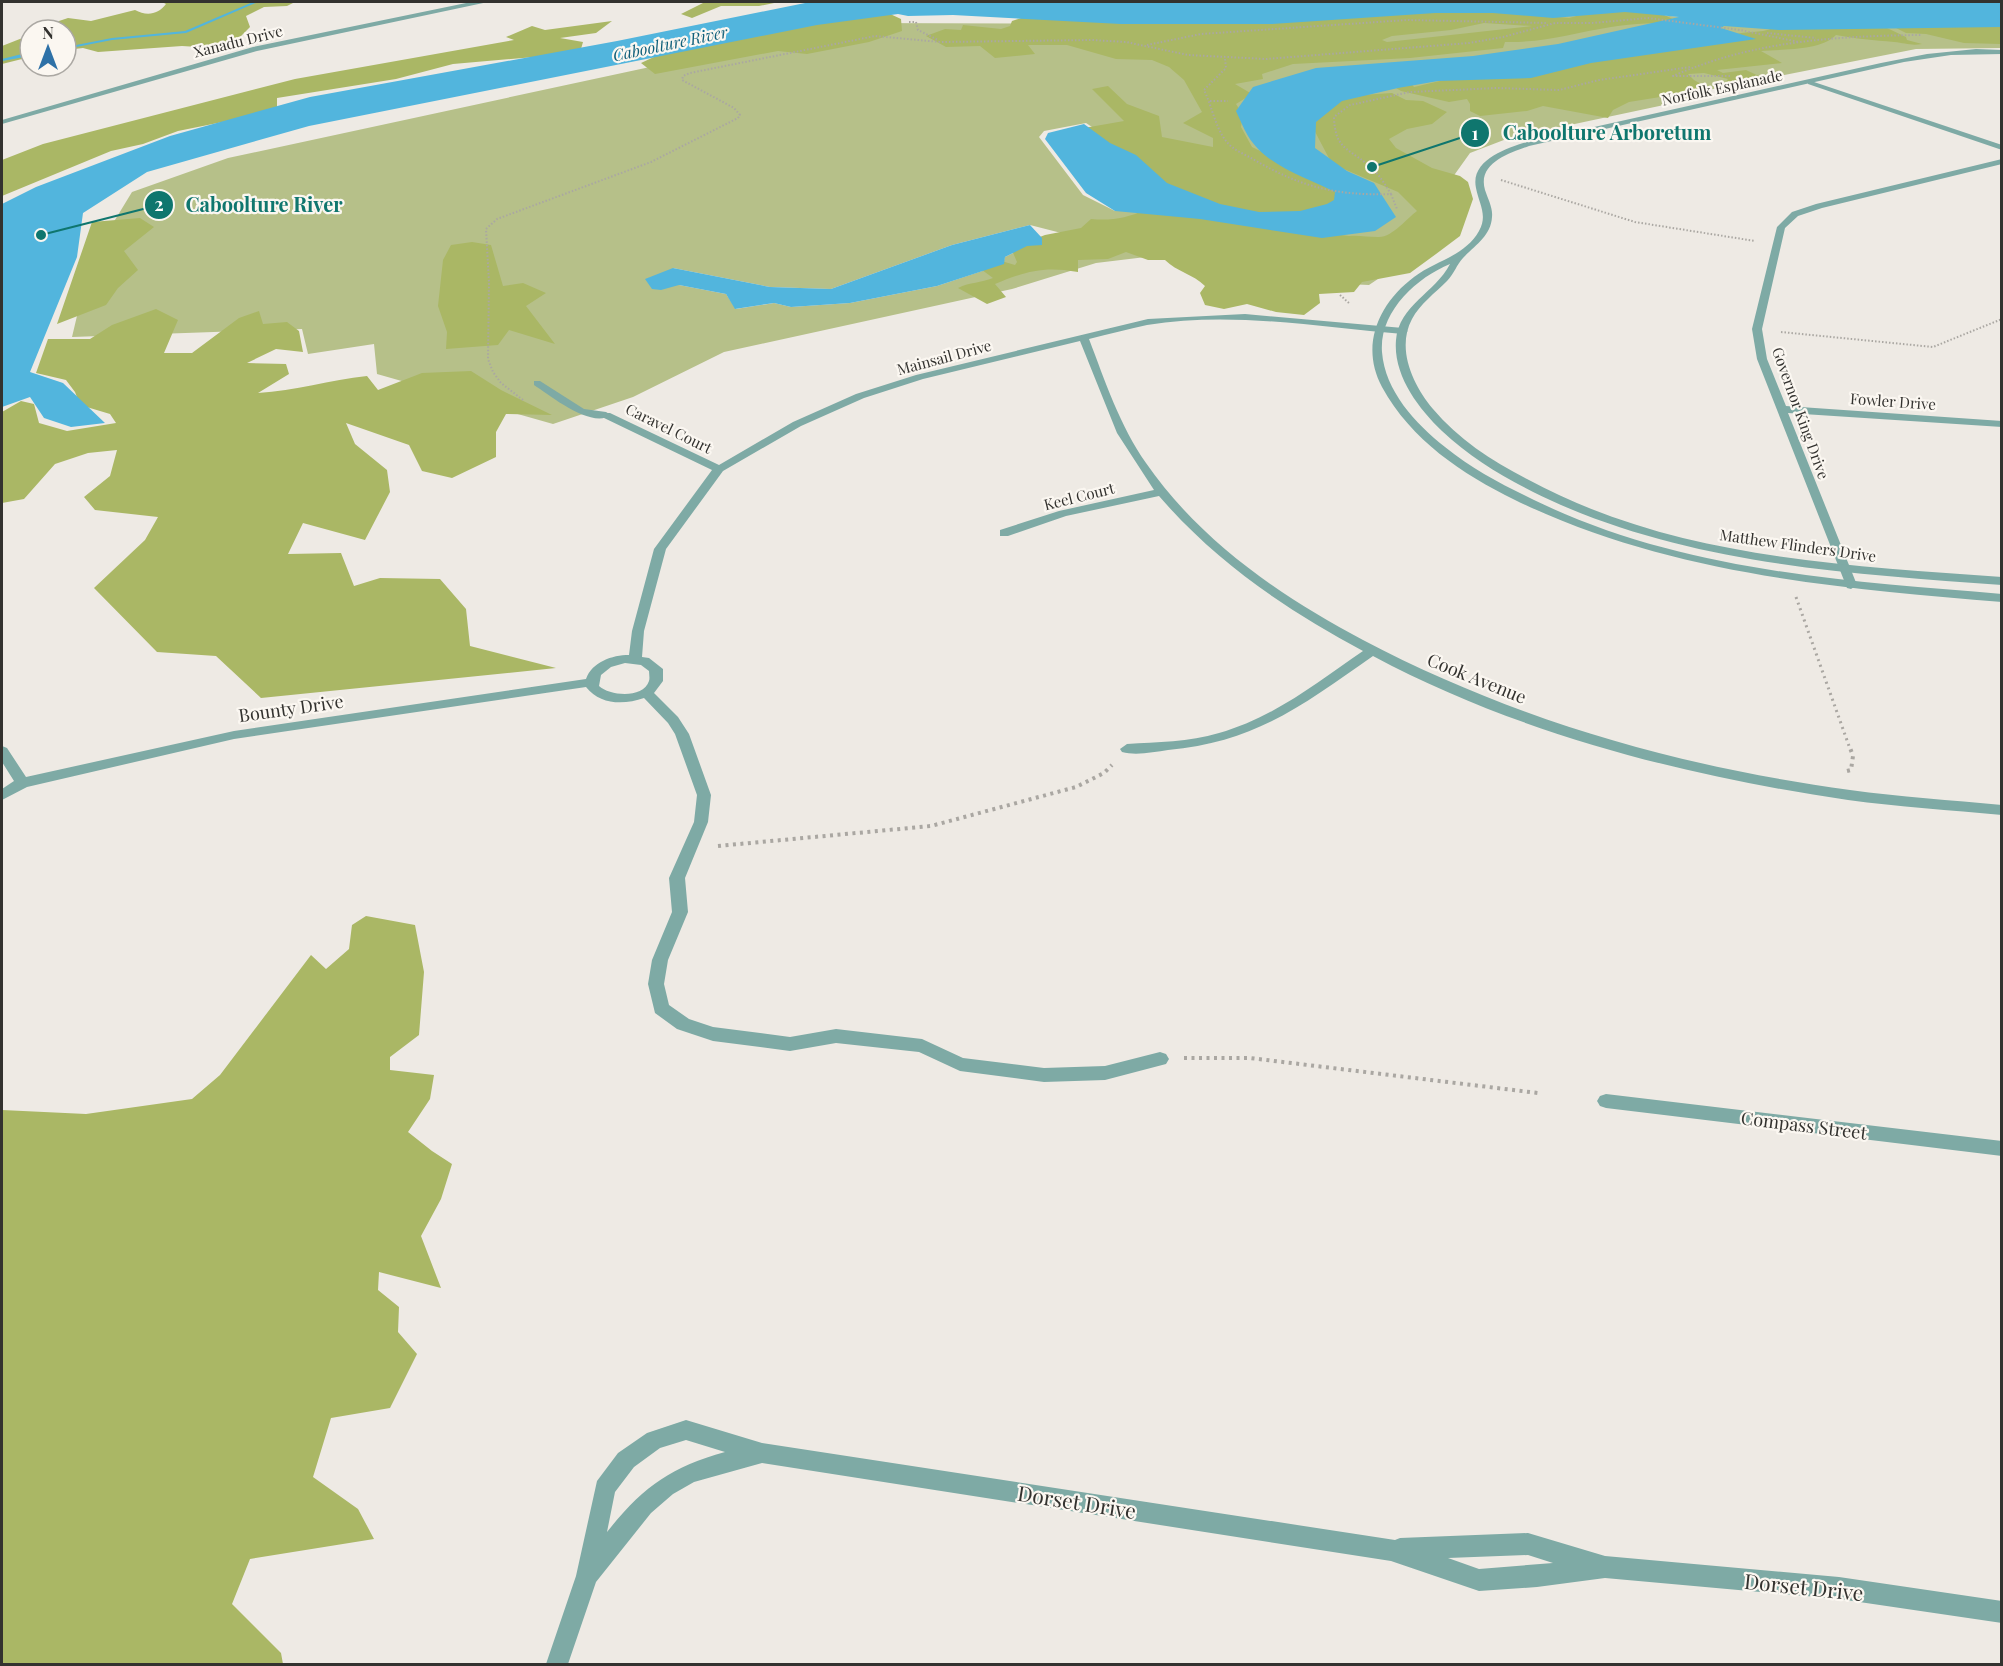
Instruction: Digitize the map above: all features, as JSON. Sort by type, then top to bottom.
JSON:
[{"type":"street","name":"Xanadu Drive","points":[[2,122],[256,49],[407,18],[453,3],[485,2]]},
{"type":"street","name":"Norfolk Esplanade","points":[[1458,257],[1476,240],[1487,225],[1488,213],[1480,187],[1480,177],[1494,159],[1507,151],[1539,141],[1928,54],[2001,52]]},
{"type":"street","points":[[1811,82],[2001,148]]},
{"type":"street","name":"Governor King Drive","points":[[1851,585],[1762,359],[1757,329],[1781,227],[1795,214],[1819,206],[2001,162]]},
{"type":"street","name":"Matthew Flinders Drive","points":[[1458,257],[1430,270],[1405,288],[1382,316],[1376,351],[1380,370],[1389,392],[1410,421],[1438,447],[1477,475],[1533,506],[1590,530],[1661,553],[1748,572],[1851,585],[2001,598]]},
{"type":"street","name":"Matthew Flinders Drive","points":[[1458,257],[1449,274],[1416,304],[1403,331],[1401,354],[1408,379],[1425,408],[1475,454],[1508,474],[1590,514],[1641,531],[1748,557],[1844,569],[2001,581]]},
{"type":"street","name":"Mainsail Drive","points":[[635,659],[638,631],[660,549],[718,469],[797,424],[860,396],[920,377],[1148,322],[1245,317],[1403,331]]},
{"type":"street","name":"Cook Avenue","points":[[1084,338],[1124,438],[1162,492],[1213,545],[1254,578],[1281,598],[1371,651],[1472,698],[1588,738],[1651,755],[1715,771],[1826,791],[2001,810]]},
{"type":"street","name":"Fowler Drive","points":[[1782,409],[2001,424]]},
{"type":"street","name":"Caravel Court","points":[[606,415],[718,469]]},
{"type":"street","name":"Keel Court","points":[[1004,533],[1063,513],[1162,492]]},
{"type":"street","points":[[1127,750],[1185,745],[1221,737],[1253,726],[1281,713],[1371,651]]},
{"type":"street","points":[[635,659],[644,661],[656,669],[656,681],[646,692],[637,696],[615,699],[598,694],[592,682],[593,676],[605,665],[615,661],[635,659]]},
{"type":"street","name":"Bounty Drive","points":[[2,795],[22,783],[234,735],[592,682]]},
{"type":"street","points":[[646,692],[673,720],[682,734],[704,795],[701,822],[677,878],[680,912],[660,960],[656,984],[661,1008],[683,1024],[713,1034],[790,1044],[836,1036],[922,1046],[960,1064],[1044,1075],[1105,1073],[1160,1059]]},
{"type":"street","points":[[2,751],[22,783]]},
{"type":"street","name":"Compass Street","points":[[1606,1101],[2001,1149]]},
{"type":"street","name":"Dorset Drive","points":[[557,1665],[587,1576],[605,1488],[626,1460],[654,1440],[686,1430],[762,1453],[1391,1550],[1479,1580],[1537,1576],[1605,1567]]},
{"type":"street","name":"Dorset Drive","points":[[587,1576],[639,1511],[665,1487],[696,1471],[762,1453]]},
{"type":"street","name":"Dorset Drive","points":[[1391,1550],[1528,1544],[1605,1567],[1839,1588],[2001,1612]]},
{"type":"lane","points":[[537,383],[581,412],[606,415]]},
{"type":"path","points":[[1146,45],[1200,34],[1407,20],[1555,24],[1638,18],[1662,19],[1740,30],[1799,42]]},
{"type":"path","points":[[909,22],[916,22],[918,30],[942,42]]},
{"type":"path","points":[[531,403],[520,399],[498,381],[491,371],[488,359],[489,282],[485,235],[489,224],[651,162],[738,118],[740,115],[734,108],[682,80],[690,73],[875,36],[942,42],[1092,40],[1146,45],[1188,55],[1225,59],[1266,59],[1469,43],[1555,24]]},
{"type":"path","points":[[1740,30],[1743,27]]},
{"type":"path","points":[[1746,31],[1823,38]]},
{"type":"path","points":[[1710,81],[1733,76],[1673,76],[1740,52],[1823,38],[1857,35],[1924,35]]},
{"type":"path","points":[[1225,59],[1226,68],[1204,90],[1210,101],[1214,118],[1227,143],[1278,175],[1329,193],[1391,194]]},
{"type":"path","points":[[1397,209],[1391,194],[1374,169],[1344,151],[1333,134],[1334,117],[1350,105],[1410,92],[1448,89],[1559,90],[1599,80],[1690,68]]},
{"type":"path","points":[[1210,101],[1228,101]]},
{"type":"path","points":[[1497,179],[1635,222],[1777,245]]},
{"type":"path","points":[[1340,295],[1353,307]]},
{"type":"path","points":[[1757,329],[1905,346],[1933,347],[2001,319]]},
{"type":"path","points":[[1794,594],[1852,756],[1851,770],[1843,772],[1843,777]]},
{"type":"path","points":[[689,849],[931,826],[1076,786],[1104,773],[1127,750]]},
{"type":"path","points":[[1160,1059],[1250,1058],[1538,1093]]},
{"type":"green space","points":[[162,2],[295,2],[287,6],[264,7],[246,16],[250,27],[236,41],[214,48],[182,46],[98,52],[78,49],[78,19],[91,21],[135,10],[152,13],[166,4]]},
{"type":"green space","points":[[705,2],[779,2],[759,6],[721,6],[692,18],[681,14]]},
{"type":"green space","points":[[1467,8],[1569,18],[1591,12],[1656,11],[1681,23],[1620,26],[1545,39],[1505,42],[1503,48],[1410,58],[1293,64],[1262,74],[1263,79],[1235,84],[1252,94],[1236,104],[1243,115],[1241,127],[1252,147],[1328,184],[1350,201],[1306,218],[1230,210],[1167,187],[1084,128],[1124,121],[1092,89],[1108,86],[1127,104],[1159,116],[1162,137],[1213,147],[1213,138],[1183,123],[1202,112],[1184,80],[1169,67],[1152,60],[1116,59],[1067,45],[1028,45],[1035,54],[995,58],[980,46],[946,47],[926,36],[945,29],[961,30],[963,25],[1001,29],[1010,26],[1012,21],[1027,16]],"holes":[[[1484,23],[1532,26],[1387,42],[1382,40],[1392,36],[1451,30]]]},
{"type":"green space","points":[[1625,12],[1681,17],[2001,27],[2001,48],[1916,49],[1688,94],[1697,98],[1509,138],[1470,153],[1450,181],[1458,225],[1369,285],[1347,284],[1179,253],[1096,263],[1012,289],[724,352],[633,397],[553,424],[377,374],[374,344],[308,354],[302,329],[72,337],[90,261],[132,192],[228,158],[854,23],[1121,24]],"holes":[[[1086,123],[1113,141],[1115,211],[1083,195],[1039,137],[1044,131]],[[1030,225],[1069,235],[1027,246],[1005,257],[1003,264],[937,286],[850,303],[791,307],[774,303],[736,309],[726,294],[679,285],[673,268],[770,287],[831,289],[952,245]]]},
{"type":"green space","points":[[888,13],[901,19],[902,31],[869,42],[807,54],[778,51],[655,74],[641,63],[656,56],[839,18]]},
{"type":"green space","points":[[612,21],[596,33],[560,38],[583,42],[581,49],[546,56],[453,64],[396,79],[277,98],[277,111],[178,131],[143,144],[111,151],[2,196],[2,160],[43,144],[295,79],[514,40],[506,37],[532,26],[545,30]]},
{"type":"green space","points":[[1894,27],[2001,27],[2001,44],[1964,43],[1926,34],[1906,33]]},
{"type":"green space","points":[[1773,28],[1887,28],[1906,37],[1907,40],[1922,44],[1911,45],[1836,35],[1811,47],[1761,51],[1782,63],[1717,70],[1723,73],[1746,70],[1761,77],[1724,84],[1728,79],[1704,73],[1688,74],[1710,89],[1629,102],[1613,110],[1608,118],[1543,106],[1527,111],[1480,116],[1470,111],[1467,99],[1449,102],[1401,91],[1391,85],[1409,81],[1414,87],[1444,80]]},
{"type":"green space","points":[[18,40],[18,60],[2,64],[2,46]]},
{"type":"green space","points":[[1392,93],[1406,100],[1423,101],[1447,112],[1432,124],[1407,129],[1389,139],[1396,148],[1432,168],[1460,176],[1468,182],[1473,199],[1460,236],[1410,273],[1362,282],[1354,292],[1319,294],[1320,303],[1304,315],[1276,312],[1247,304],[1224,309],[1205,305],[1200,293],[1205,286],[1195,279],[1165,260],[1148,260],[1126,252],[1108,259],[1078,260],[1078,272],[1045,270],[1026,273],[995,284],[1006,297],[987,304],[958,288],[993,278],[978,267],[998,260],[1015,265],[1017,262],[1011,248],[1045,235],[1081,228],[1091,219],[1119,218],[1145,210],[1349,236],[1378,237],[1389,234],[1417,211],[1398,192],[1332,164],[1311,124],[1345,96]]},
{"type":"green space","points":[[140,218],[154,227],[124,251],[138,270],[118,288],[106,305],[57,324],[92,222]]},
{"type":"green space","points":[[472,242],[491,245],[503,286],[523,283],[546,293],[526,306],[555,344],[509,330],[498,345],[446,349],[447,332],[438,306],[443,260],[451,245]]},
{"type":"green space","points":[[156,309],[178,320],[164,353],[192,353],[239,318],[259,311],[263,324],[287,322],[299,331],[303,352],[276,349],[247,363],[286,364],[289,374],[258,393],[367,376],[378,390],[422,373],[471,371],[501,390],[552,415],[506,414],[496,432],[496,457],[452,478],[422,471],[409,445],[346,423],[355,444],[387,470],[390,492],[365,540],[303,523],[288,554],[341,553],[354,586],[380,578],[440,579],[466,609],[470,646],[556,668],[261,698],[216,656],[157,652],[94,588],[145,540],[158,517],[95,510],[84,497],[110,476],[117,450],[88,453],[55,464],[24,499],[2,503],[2,412],[21,401],[34,404],[39,423],[67,431],[116,423],[110,414],[80,405],[75,392],[66,380],[36,373],[48,339],[90,339],[112,325]]},
{"type":"green space","points":[[366,916],[415,925],[424,972],[419,1035],[390,1057],[390,1070],[434,1075],[430,1099],[408,1132],[452,1164],[441,1199],[421,1236],[441,1288],[379,1272],[378,1290],[399,1307],[398,1332],[417,1354],[390,1408],[331,1418],[313,1477],[358,1509],[374,1539],[250,1559],[232,1604],[281,1653],[283,1664],[2,1664],[2,1110],[86,1114],[192,1099],[220,1075],[311,955],[326,969],[349,949],[352,925]]},
{"type":"water","name":"Caboolture River","points":[[810,2],[2001,2],[2002,27],[1779,30],[1724,26],[1721,28],[1756,39],[1591,63],[1531,78],[1438,81],[1342,101],[1316,122],[1315,148],[1347,171],[1374,183],[1396,217],[1375,231],[1322,238],[1200,219],[1115,211],[1086,193],[1045,139],[1048,133],[1084,124],[1110,143],[1136,155],[1167,183],[1220,204],[1259,212],[1300,211],[1327,204],[1334,200],[1335,192],[1287,170],[1256,146],[1246,133],[1236,111],[1253,87],[1316,68],[1473,56],[1558,44],[1679,17],[1625,12],[1553,18],[1493,13],[1435,13],[1272,24],[1121,24],[898,14],[817,25],[309,126],[147,172],[83,213],[77,257],[30,372],[63,383],[105,423],[71,427],[44,418],[30,397],[2,407],[2,204],[36,187],[170,136],[310,97],[617,41]]},
{"type":"water","points":[[1030,225],[1042,238],[1042,245],[1027,246],[1005,257],[1004,264],[937,286],[850,303],[791,307],[774,303],[735,309],[726,294],[679,285],[661,290],[652,289],[645,279],[673,268],[770,287],[831,289],[952,245]]},
{"type":"waterway","points":[[78,46],[112,39],[186,32],[256,2]]},
{"type":"waterway","points":[[2,60],[18,57]]},
{"type":"place","name":"Caboolture Arboretum","points":[[1372,167]]},
{"type":"place","name":"Caboolture River","points":[[41,235]]}]
